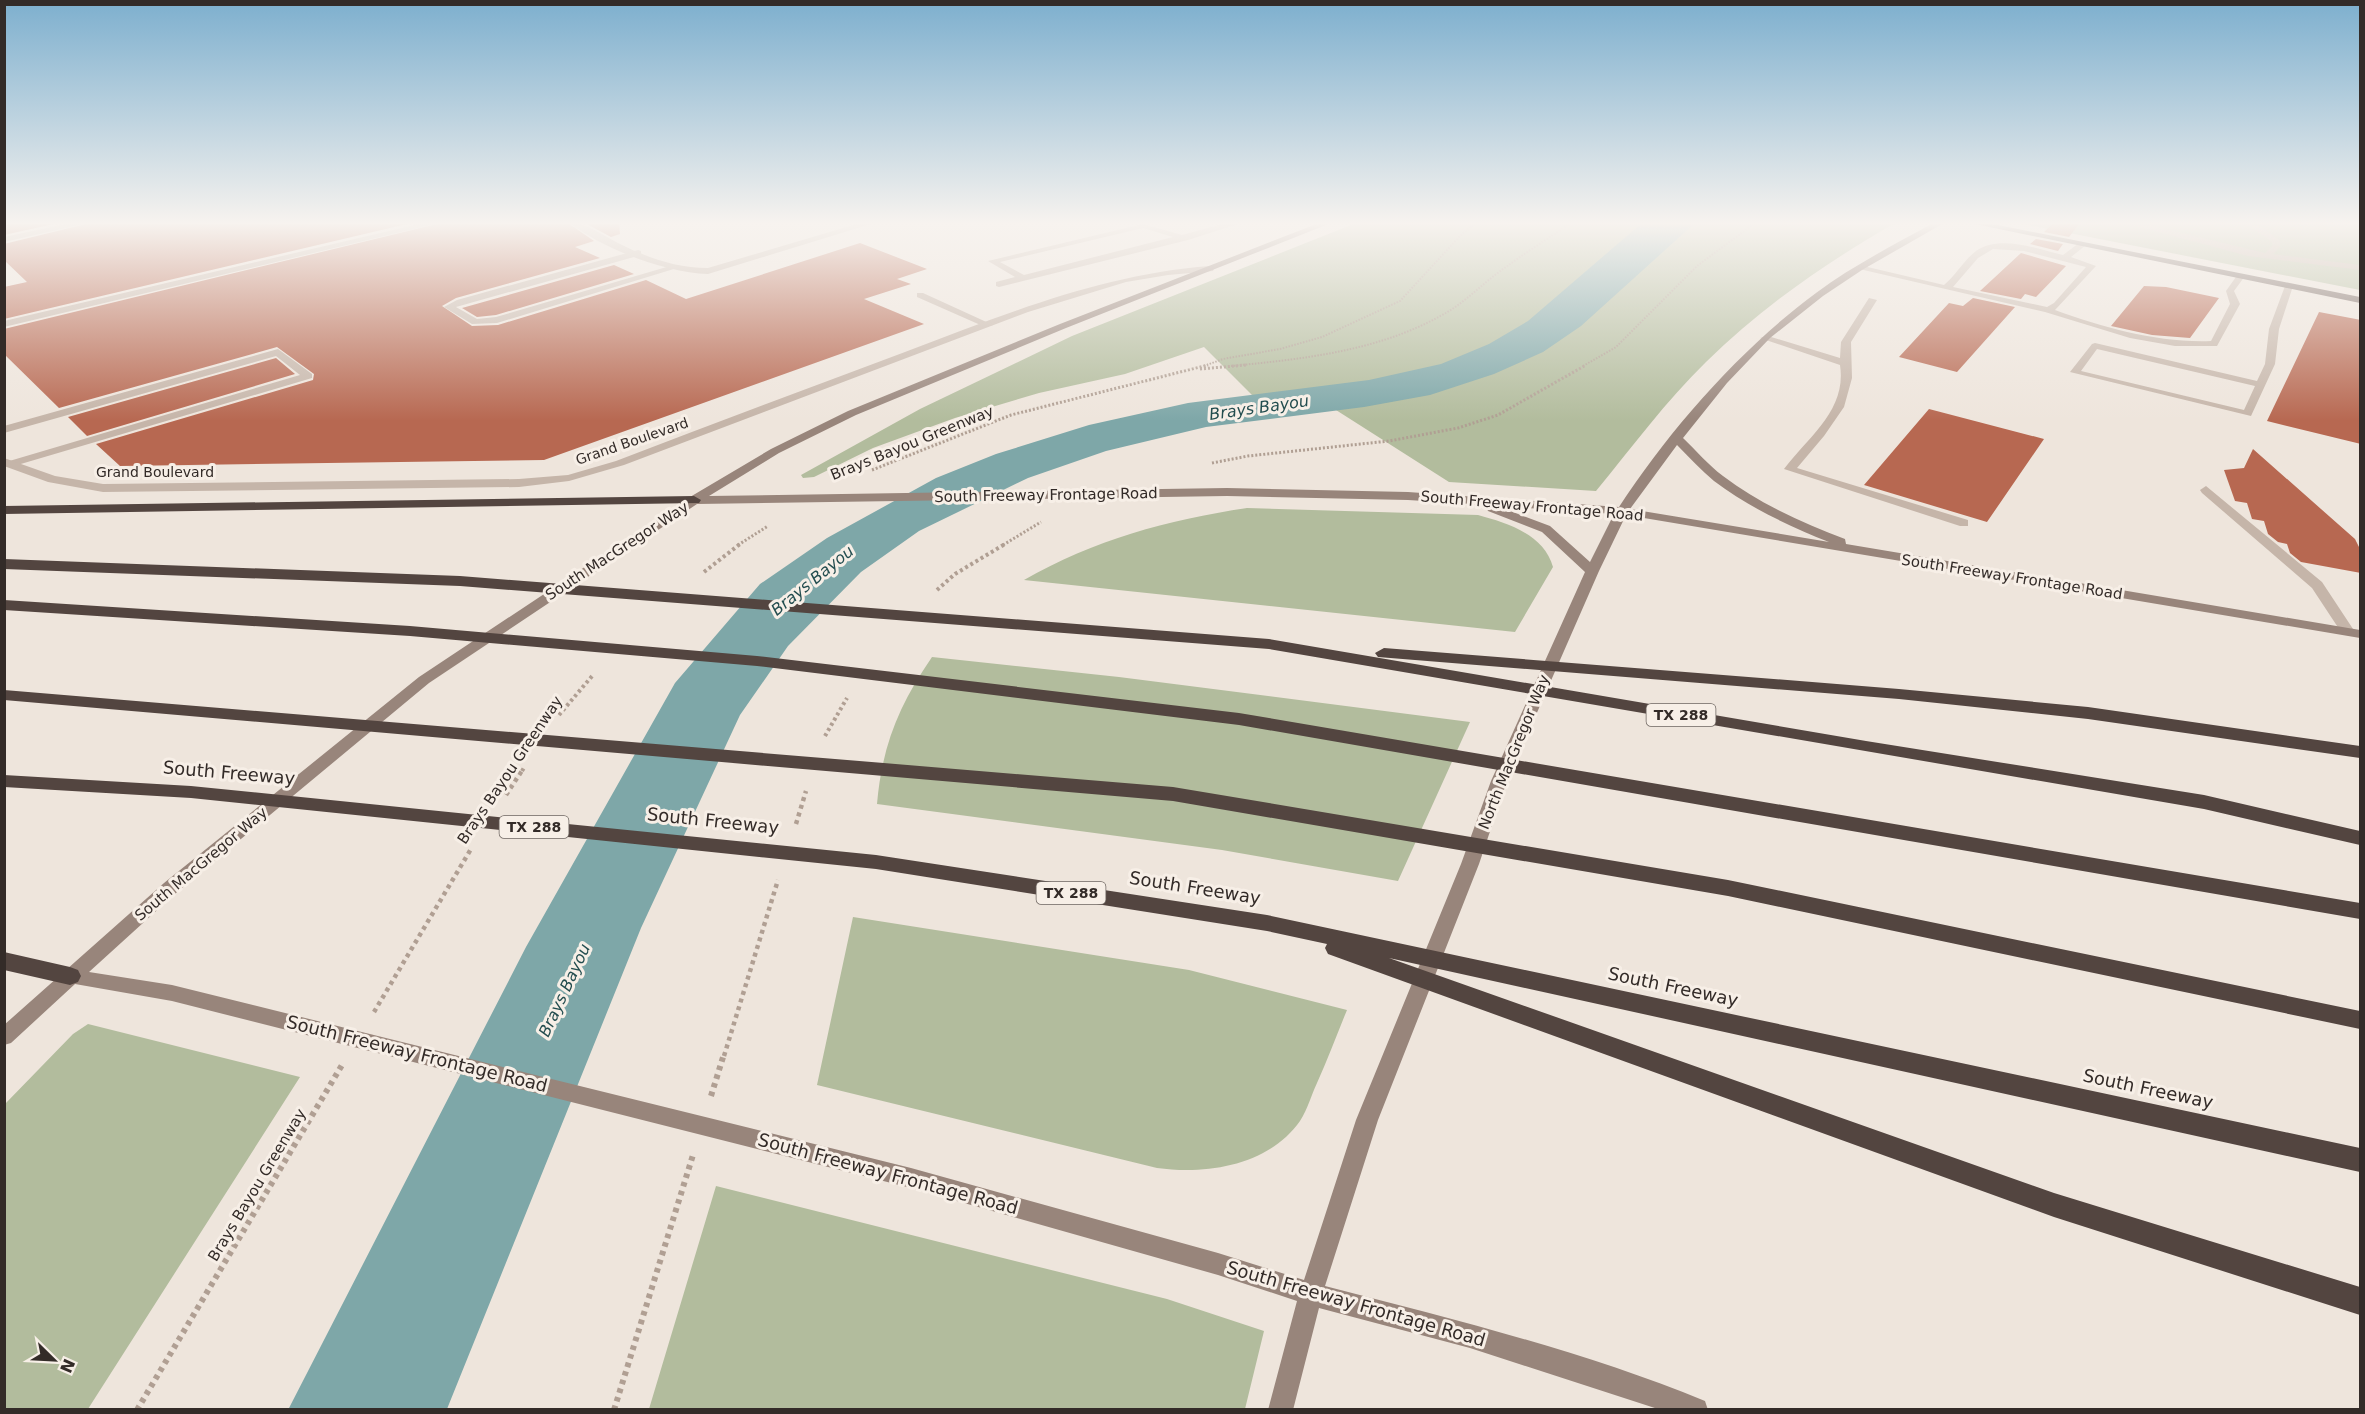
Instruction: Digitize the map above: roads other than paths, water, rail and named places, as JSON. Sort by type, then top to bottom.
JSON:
[{"type":"highway","points":[[4,510],[694,500]]},
{"type":"highway","name":"TX 288","points":[[4,564],[460,581],[997,621],[1269,644],[1866,747],[2204,802],[2361,838]]},
{"type":"highway","points":[[4,605],[410,631],[757,661],[1239,719],[2163,875],[2361,911]]},
{"type":"highway","points":[[1269,644],[1899,694],[2088,713],[2361,752]]},
{"type":"highway","points":[[4,695],[1173,794],[1728,888],[2361,1020]]},
{"type":"highway","name":"South Freeway","points":[[4,781],[191,792],[876,862],[1267,923],[2361,1160]]},
{"type":"highway","points":[[1267,923],[2054,1205],[2361,1301]]},
{"type":"highway","points":[[4,960],[70,976]]},
{"type":"main road","name":"South MacGregor Way","points":[[4,1038],[170,888],[424,680],[627,543],[776,451],[852,413],[1160,289]]},
{"type":"main road","name":"North MacGregor Way","points":[[1280,1410],[1311,1294],[1367,1120],[1470,864],[1499,782],[1592,571],[1622,511],[1639,485],[1723,381],[1765,338],[1828,289]]},
{"type":"main road","points":[[2304,289],[2361,300]]},
{"type":"main road","points":[[1677,438],[1723,482],[1778,518],[1872,554]]},
{"type":"main road","name":"South Freeway Frontage Road","points":[[694,500],[1227,492],[1407,496],[1622,511],[2354,633]]},
{"type":"main road","points":[[1456,499],[1510,513],[1546,529],[1592,571]]},
{"type":"main road","name":"South Freeway Frontage Road","points":[[70,976],[172,993],[911,1178],[1218,1264],[1311,1294],[1470,1336],[1637,1388],[1696,1410]]},
{"type":"street","points":[[4,324],[153,289]]},
{"type":"street","points":[[507,289],[449,307],[475,322],[497,320],[603,289]]},
{"type":"street","name":"Grand Boulevard","points":[[7,463],[33,476],[65,484],[103,488],[519,483],[569,478],[620,463],[987,325],[1095,289]]},
{"type":"street","points":[[1951,289],[2048,310],[2083,323],[2198,346],[2214,344],[2235,304],[2230,291],[2231,289]]},
{"type":"street","points":[[2048,310],[2057,305],[2071,289]]},
{"type":"street","points":[[2262,385],[2095,346],[2075,372],[2247,414],[2262,385],[2270,364],[2270,348],[2280,306],[2288,289]]},
{"type":"street","points":[[920,295],[987,325]]},
{"type":"street","points":[[1872,300],[1846,342],[1847,389],[1840,404],[1790,470],[1964,523]]},
{"type":"street","points":[[1765,338],[1845,363]]},
{"type":"street","points":[[4,430],[278,352],[308,376],[7,463]]},
{"type":"street","points":[[2206,490],[2317,585],[2354,633]]},
{"type":"water","name":"Brays Bayou","points":[[1565,289],[1622,289],[1581,326],[1543,352],[1494,374],[1430,395],[1364,407],[1206,427],[1106,451],[1028,478],[919,531],[861,572],[788,646],[740,715],[641,928],[447,1409],[288,1410],[526,947],[675,683],[760,584],[827,538],[936,478],[996,454],[1089,425],[1188,403],[1369,380],[1441,364],[1489,344],[1528,321]]}]
